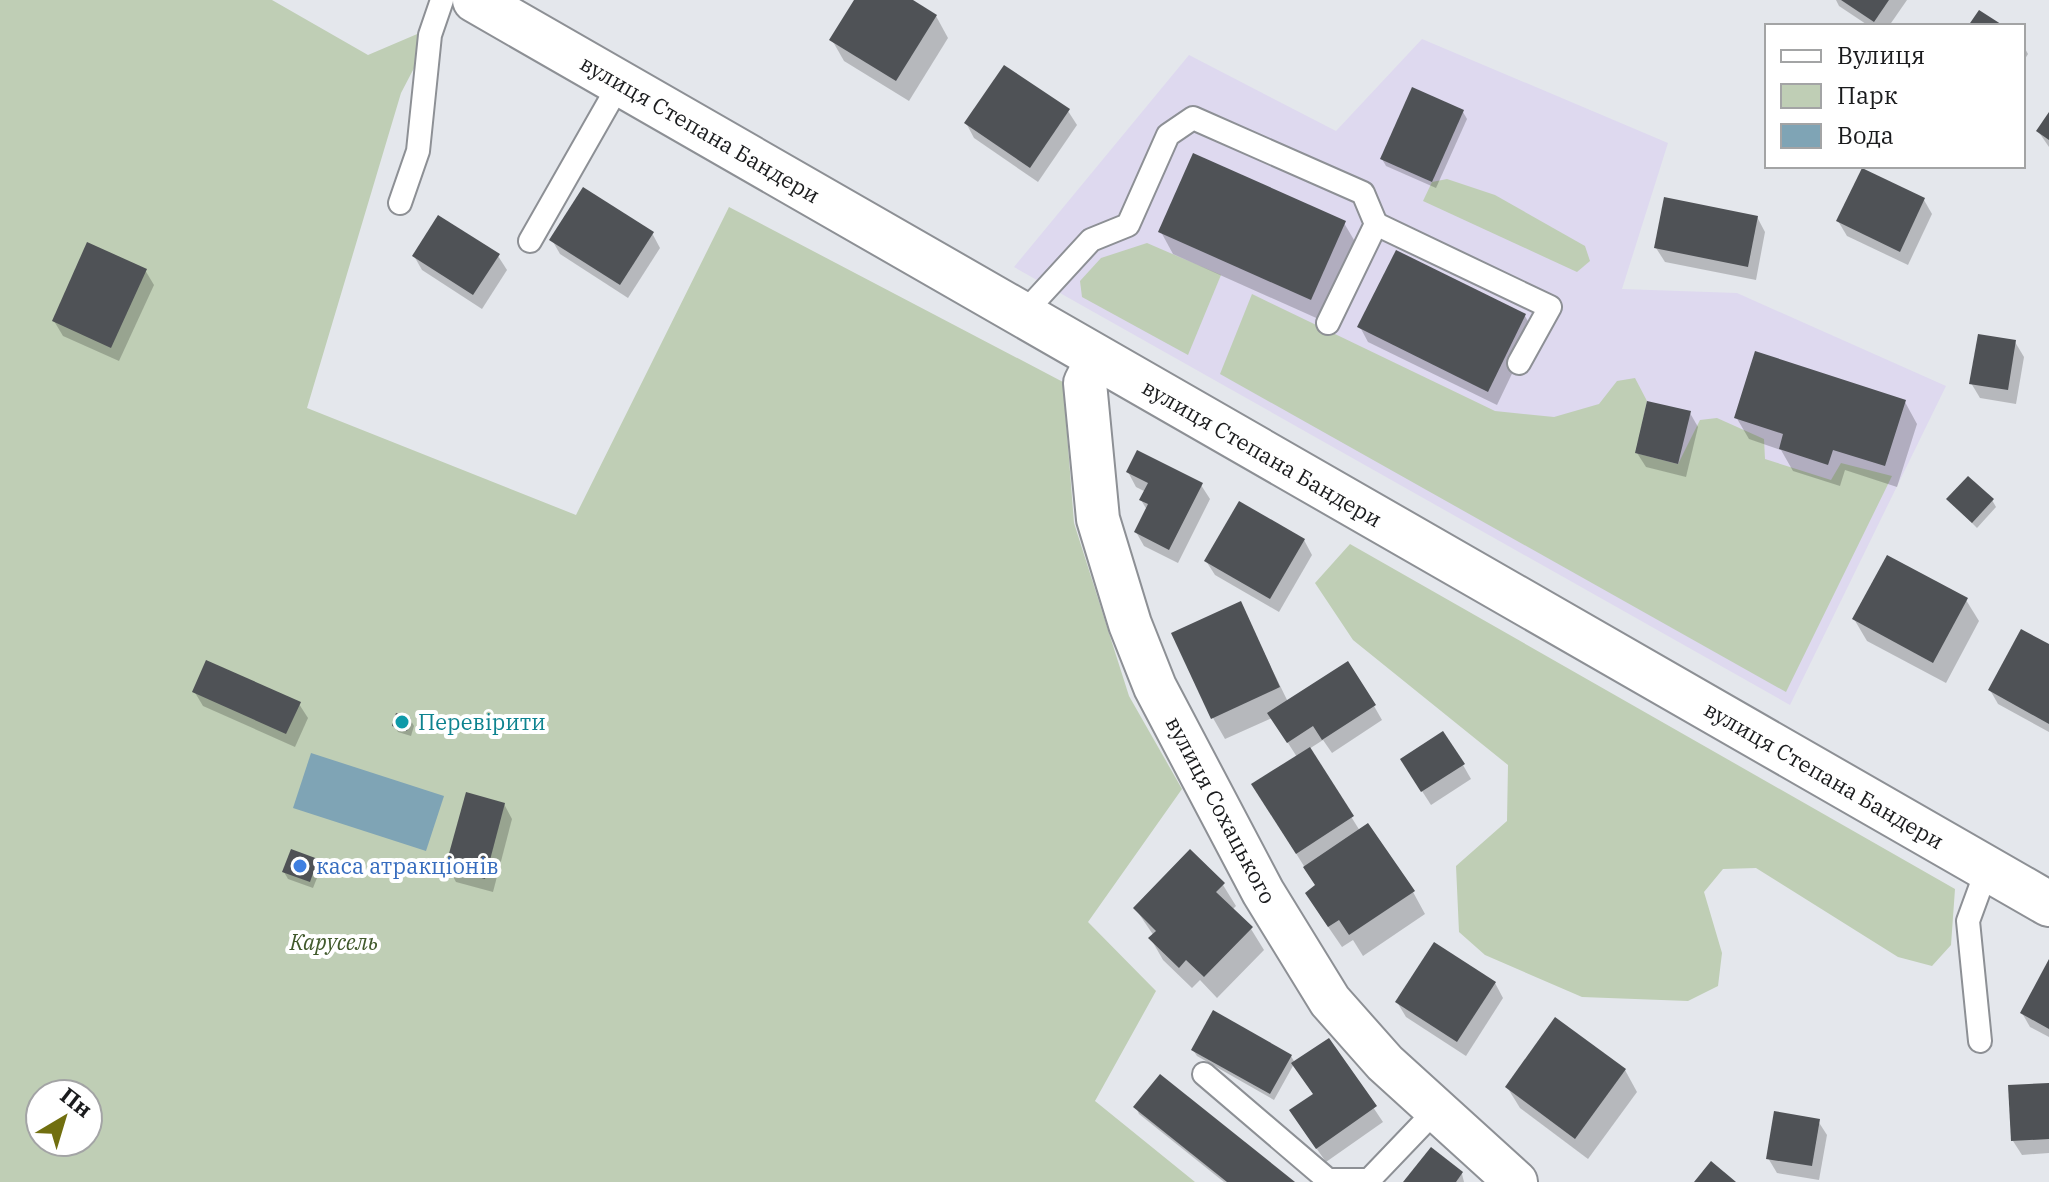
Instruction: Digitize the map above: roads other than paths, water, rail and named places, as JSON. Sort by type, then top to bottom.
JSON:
[{"type":"main road","name":"вулиця Степана Бандери","points":[[475,0],[2049,904]]},
{"type":"street","name":"вулиця Сохацького","points":[[1097,359],[1085,383],[1098,519],[1130,624],[1155,687],[1263,892],[1330,1001],[1385,1063],[1516,1182]]},
{"type":"lane","points":[[400,203],[418,151],[430,35],[442,0]]},
{"type":"lane","points":[[530,241],[620,83]]},
{"type":"lane","points":[[1023,314],[1091,240],[1128,225],[1168,135],[1193,118],[1363,193],[1376,224],[1550,307],[1519,363]]},
{"type":"lane","points":[[1328,323],[1376,224]]},
{"type":"lane","points":[[1980,1041],[1968,921],[1987,869]]},
{"type":"lane","points":[[1204,1074],[1328,1180],[1369,1180],[1436,1110]]},
{"type":"water","points":[[311,753],[444,796],[426,851],[293,808]]},
{"type":"place","name":"Перевірити","points":[[402,722]]},
{"type":"place","name":"каса атракціонів","points":[[300,866]]},
{"type":"park label","name":"Карусель","points":[[334,942]]}]
